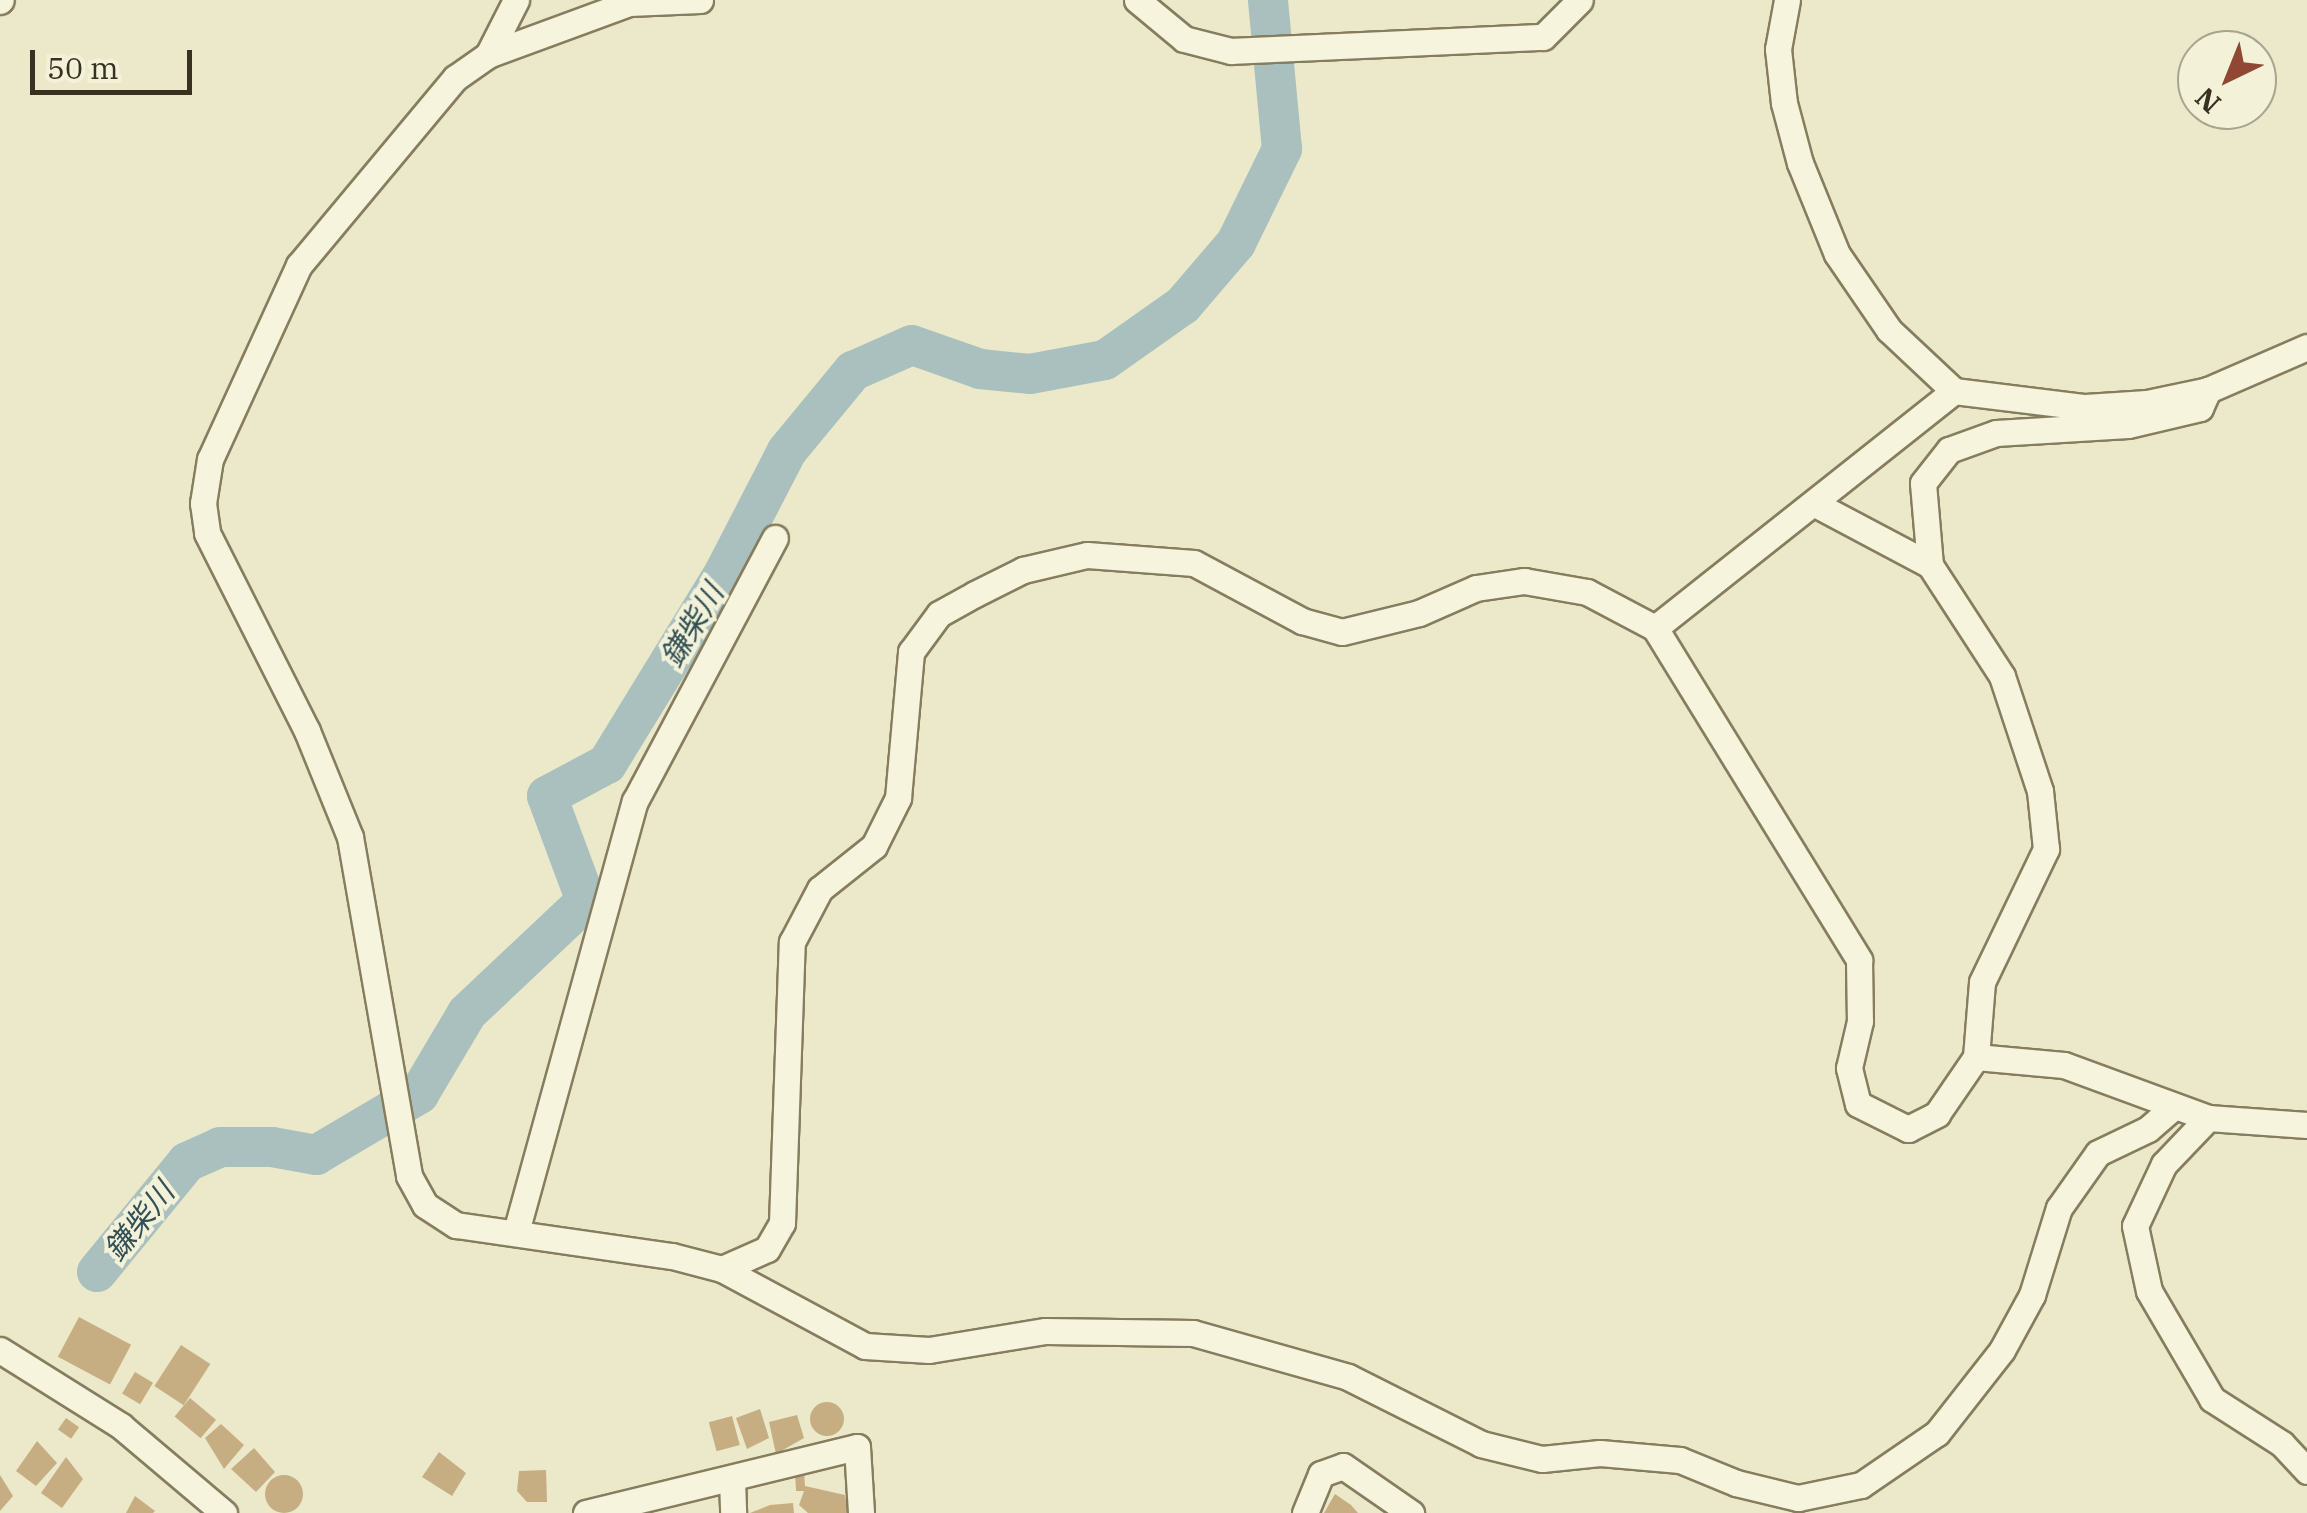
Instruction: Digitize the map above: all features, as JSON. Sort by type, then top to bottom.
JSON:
[{"type":"street","points":[[488,55],[516,0]]},
{"type":"street","points":[[700,0],[629,3],[488,55],[455,78],[299,265],[210,459],[202,502],[207,533],[233,593],[308,731],[350,837],[408,1176],[425,1204],[456,1225],[722,1269],[865,1346],[929,1350],[1045,1331],[1193,1333],[1348,1377],[1481,1444],[1542,1459],[1600,1453],[1680,1460],[1736,1483],[1798,1498],[1860,1485],[1937,1433],[2002,1350],[2032,1296],[2058,1208],[2088,1166],[2098,1153],[2148,1129],[2172,1108]]},
{"type":"street","points":[[1137,0],[1184,39],[1231,50],[1543,37],[1580,0]]},
{"type":"street","points":[[1787,0],[1778,49],[1784,103],[1800,163],[1837,254],[1889,330],[1954,391],[2086,407],[2208,390],[2307,347]]},
{"type":"street","points":[[1930,566],[1924,483],[1949,450],[1996,433],[2128,425],[2200,408],[2208,390]]},
{"type":"street","points":[[1655,628],[1954,391]]},
{"type":"street","points":[[722,1269],[767,1249],[782,1223],[792,942],[820,889],[874,846],[898,798],[911,652],[938,614],[1023,570],[1087,555],[1132,555],[1194,563],[1302,621],[1342,632],[1418,613],[1476,588],[1524,581],[1587,592],[1655,628],[1859,960],[1860,1021],[1849,1068],[1858,1104],[1908,1129],[1937,1114],[1976,1057],[1982,982],[2046,849],[2040,791],[2002,676],[1930,566],[1815,504]]},
{"type":"street","points":[[516,1232],[635,801],[775,538]]},
{"type":"street","points":[[1976,1057],[2064,1065],[2172,1108],[2208,1118],[2307,1125]]},
{"type":"street","points":[[2208,1118],[2164,1164],[2136,1226],[2149,1291],[2212,1399],[2282,1444],[2307,1471]]},
{"type":"street","points":[[0,1350],[121,1426],[224,1513]]},
{"type":"street","points":[[586,1513],[607,1513],[857,1447],[861,1513]]},
{"type":"street","points":[[1305,1513],[1322,1474],[1342,1466],[1410,1513]]},
{"type":"street","points":[[732,1479],[733,1513]]},
{"type":"building","points":[[79,1317],[131,1345],[110,1384],[58,1357]]},
{"type":"building","points":[[181,1345],[210,1364],[184,1405],[154,1386]]},
{"type":"building","points":[[135,1372],[153,1383],[140,1404],[122,1393]]},
{"type":"building","points":[[190,1398],[216,1420],[201,1438],[175,1416]]},
{"type":"building","points":[[827,1402],[839,1407],[844,1419],[839,1431],[827,1436],[815,1431],[810,1419],[815,1407]]},
{"type":"building","points":[[760,1409],[769,1438],[747,1449],[736,1418]]},
{"type":"building","points":[[797,1415],[804,1438],[776,1454],[769,1422]]},
{"type":"building","points":[[732,1416],[740,1445],[717,1451],[709,1422]]},
{"type":"building","points":[[66,1418],[79,1427],[71,1439],[58,1429]]},
{"type":"building","points":[[221,1424],[244,1445],[224,1469],[205,1438]]},
{"type":"building","points":[[37,1441],[57,1463],[36,1486],[16,1471]]},
{"type":"building","points":[[254,1448],[275,1472],[256,1492],[231,1469]]},
{"type":"building","points":[[439,1452],[466,1473],[452,1496],[422,1477]]},
{"type":"building","points":[[66,1457],[83,1479],[62,1508],[41,1493]]},
{"type":"building","points":[[546,1470],[547,1502],[527,1502],[517,1491],[519,1471]]},
{"type":"building","points":[[795,1472],[804,1472],[805,1486],[845,1495],[849,1513],[808,1513],[799,1505],[804,1491],[796,1491]]},
{"type":"building","points":[[0,1475],[13,1496],[0,1511]]},
{"type":"building","points":[[284,1475],[298,1480],[303,1494],[298,1508],[284,1513],[270,1508],[265,1494],[270,1480]]},
{"type":"building","points":[[1335,1494],[1351,1505],[1358,1513],[1324,1513]]},
{"type":"building","points":[[135,1496],[155,1511],[126,1513]]},
{"type":"building","points":[[793,1503],[794,1513],[750,1513],[770,1505]]},
{"type":"waterway","name":"鎌柴川","points":[[97,1272],[187,1162],[220,1147],[272,1147],[316,1155],[419,1094],[467,1013],[586,901],[547,796],[607,764],[724,573],[787,451],[853,371],[912,345],[980,369],[1030,374],[1105,360],[1183,305],[1236,243],[1282,149],[1268,0]]}]
